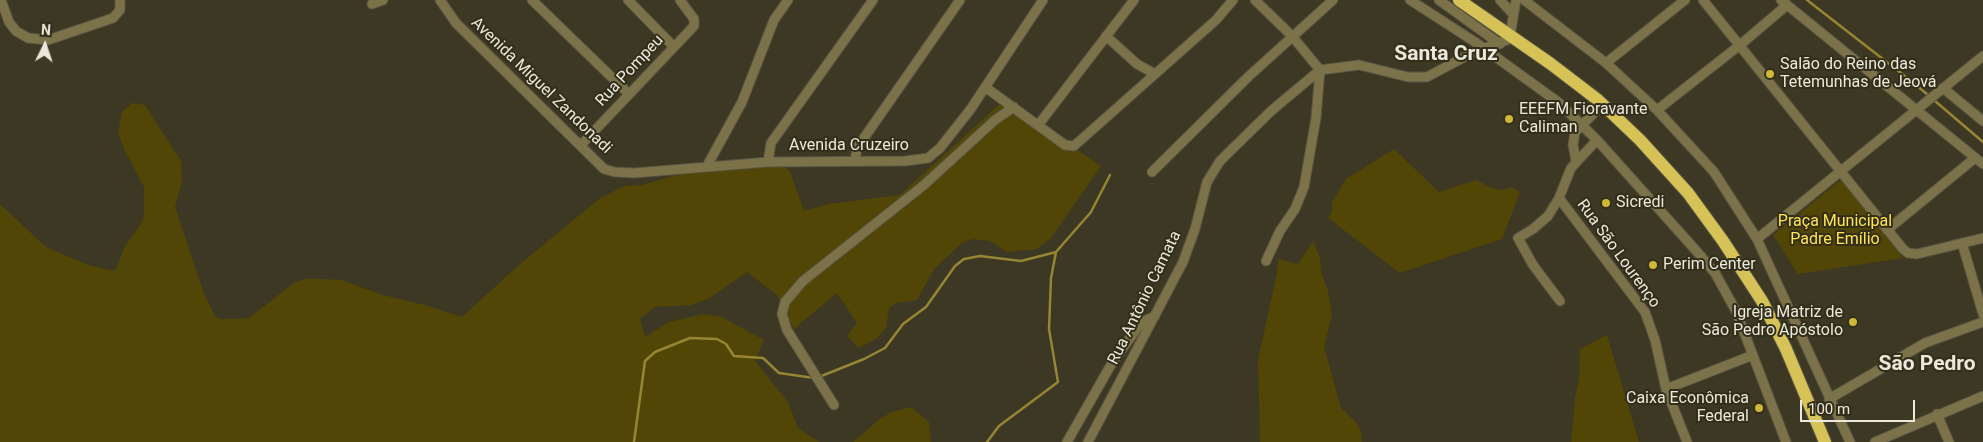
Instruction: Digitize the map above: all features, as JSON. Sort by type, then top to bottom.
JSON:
[{"type":"highway","points":[[1459,0],[1505,40],[1570,78],[1602,105],[1669,170],[1709,221],[1737,262],[1774,325],[1825,442]]},
{"type":"street","points":[[1,0],[9,22],[16,32],[22,36],[38,40],[57,38],[113,18],[120,10],[120,0]]},
{"type":"street","points":[[372,4],[383,0]]},
{"type":"street","points":[[532,0],[629,94]]},
{"type":"street","points":[[628,0],[673,46]]},
{"type":"street","name":"Rua Pompeu","points":[[581,145],[694,26],[693,16],[680,0]]},
{"type":"street","points":[[706,166],[742,102],[774,20],[788,0]]},
{"type":"street","points":[[768,162],[771,143],[873,0]]},
{"type":"street","points":[[856,161],[857,148],[960,0]]},
{"type":"street","name":"Avenida Cruzeiro","points":[[604,169],[615,172],[634,173],[768,162],[920,161],[928,158],[940,148],[985,87],[1043,0]]},
{"type":"street","points":[[1039,124],[1134,0]]},
{"type":"street","points":[[985,87],[1039,124],[1065,145],[1074,146],[1216,20],[1233,0]]},
{"type":"street","points":[[1255,0],[1292,36],[1320,70],[1316,118],[1304,187],[1296,209],[1280,231],[1266,260]]},
{"type":"street","points":[[1152,172],[1292,36],[1333,0]]},
{"type":"street","points":[[1410,0],[1420,4],[1553,98],[1597,140],[1715,273],[1736,311],[1786,442]]},
{"type":"street","points":[[1439,0],[1505,40]]},
{"type":"street","points":[[1500,0],[1512,13]]},
{"type":"street","points":[[1505,40],[1516,0]]},
{"type":"street","points":[[1524,0],[1606,63],[1657,110],[1707,163],[1757,239],[1850,442]]},
{"type":"street","points":[[1606,63],[1685,0]]},
{"type":"street","points":[[1703,0],[1904,249],[1917,254],[1983,238]]},
{"type":"street","name":"Avenida Miguel Zandonadi","points":[[442,1],[456,22],[604,169]]},
{"type":"street","points":[[1657,110],[1740,45],[1784,2],[1983,164]]},
{"type":"street","points":[[1106,36],[1145,70],[1155,74]]},
{"type":"street","points":[[1320,70],[1359,65],[1418,78],[1441,71],[1466,56],[1505,40]]},
{"type":"street","points":[[1757,239],[1983,56]]},
{"type":"street","points":[[1145,70],[1147,81]]},
{"type":"street","name":"Rua Antônio Camata","points":[[1088,442],[1155,316],[1190,244],[1207,182],[1213,170],[1272,111],[1320,70]]},
{"type":"street","points":[[1943,88],[1983,121]]},
{"type":"street","points":[[1576,161],[1573,140],[1575,132],[1602,105]]},
{"type":"street","points":[[834,404],[816,372],[787,330],[782,314],[785,302],[802,281],[924,185],[995,120],[1014,107]]},
{"type":"street","points":[[1560,301],[1532,265],[1518,238],[1533,229],[1548,216],[1559,198],[1564,181],[1576,161],[1597,140]]},
{"type":"street","points":[[1888,230],[1975,158]]},
{"type":"street","name":"Rua São Lourenço","points":[[1559,198],[1645,312],[1651,325],[1666,390],[1687,442]]},
{"type":"street","points":[[1962,243],[1982,309]]},
{"type":"street","points":[[1068,442],[1112,363],[1138,327],[1144,321],[1155,316]]},
{"type":"street","points":[[1829,399],[1925,343],[1983,322]]},
{"type":"street","points":[[1666,390],[1753,355]]},
{"type":"street","points":[[1875,442],[1983,396]]},
{"type":"street","points":[[1938,414],[1949,442]]},
{"type":"green space","points":[[1004,100],[1101,166],[1051,238],[1037,249],[1007,252],[990,241],[973,239],[963,242],[934,269],[917,300],[896,303],[889,308],[886,328],[876,339],[858,348],[847,336],[857,323],[837,293],[794,329],[777,295],[747,272],[708,299],[691,305],[655,307],[640,319],[645,337],[669,322],[703,314],[722,317],[764,340],[755,361],[788,402],[798,428],[819,442],[0,442],[0,204],[46,247],[88,265],[115,271],[125,246],[140,226],[144,216],[144,187],[125,151],[118,133],[122,112],[132,103],[145,105],[181,161],[182,182],[175,207],[204,294],[215,316],[219,319],[236,319],[249,318],[295,282],[304,279],[341,280],[383,295],[425,305],[462,317],[520,264],[599,199],[624,186],[642,185],[694,170],[781,163],[790,172],[804,211],[829,204],[900,195]]},
{"type":"green space","points":[[1394,149],[1439,192],[1476,180],[1492,188],[1503,190],[1511,187],[1520,192],[1502,239],[1400,273],[1328,218],[1332,212],[1332,202],[1346,179]]},
{"type":"green space","name":"Praça Municipal Padre Emílio","points":[[1842,179],[1903,258],[1798,274],[1773,235]]},
{"type":"green space","points":[[1313,241],[1320,258],[1321,272],[1328,291],[1332,314],[1324,347],[1341,408],[1356,422],[1361,432],[1362,442],[1260,442],[1258,360],[1277,273],[1278,259],[1298,264]]},
{"type":"green space","points":[[1607,335],[1639,442],[1571,442],[1579,378],[1580,349]]},
{"type":"green space","points":[[911,407],[929,422],[931,442],[853,442],[881,418],[892,412]]},
{"type":"waterway","points":[[1807,0],[1915,84],[1983,142]]},
{"type":"waterway","points":[[987,442],[999,426],[1058,382],[1049,329],[1051,278],[1056,252],[1091,212],[1110,175]]},
{"type":"waterway","points":[[819,377],[864,359],[885,348],[903,324],[926,307],[955,266],[964,259],[980,256],[1021,261],[1056,252]]},
{"type":"waterway","points":[[634,442],[645,361],[655,352],[690,338],[717,339],[726,344],[734,356],[763,358],[779,373],[814,378]]},
{"type":"place","name":"Salão do Reino das Tetemunhas de Jeová","points":[[1770,74]]},
{"type":"place","name":"EEEFM Fioravante Caliman","points":[[1509,119]]},
{"type":"place","name":"Sicredi","points":[[1606,203]]},
{"type":"place","name":"Perim Center","points":[[1653,265]]},
{"type":"place","name":"Igreja Matriz de São Pedro Apóstolo","points":[[1853,322]]},
{"type":"place","name":"Caixa Econômica Federal","points":[[1759,408]]},
{"type":"district","name":"Santa Cruz","points":[[1446,55]]},
{"type":"district","name":"São Pedro","points":[[1927,365]]}]
